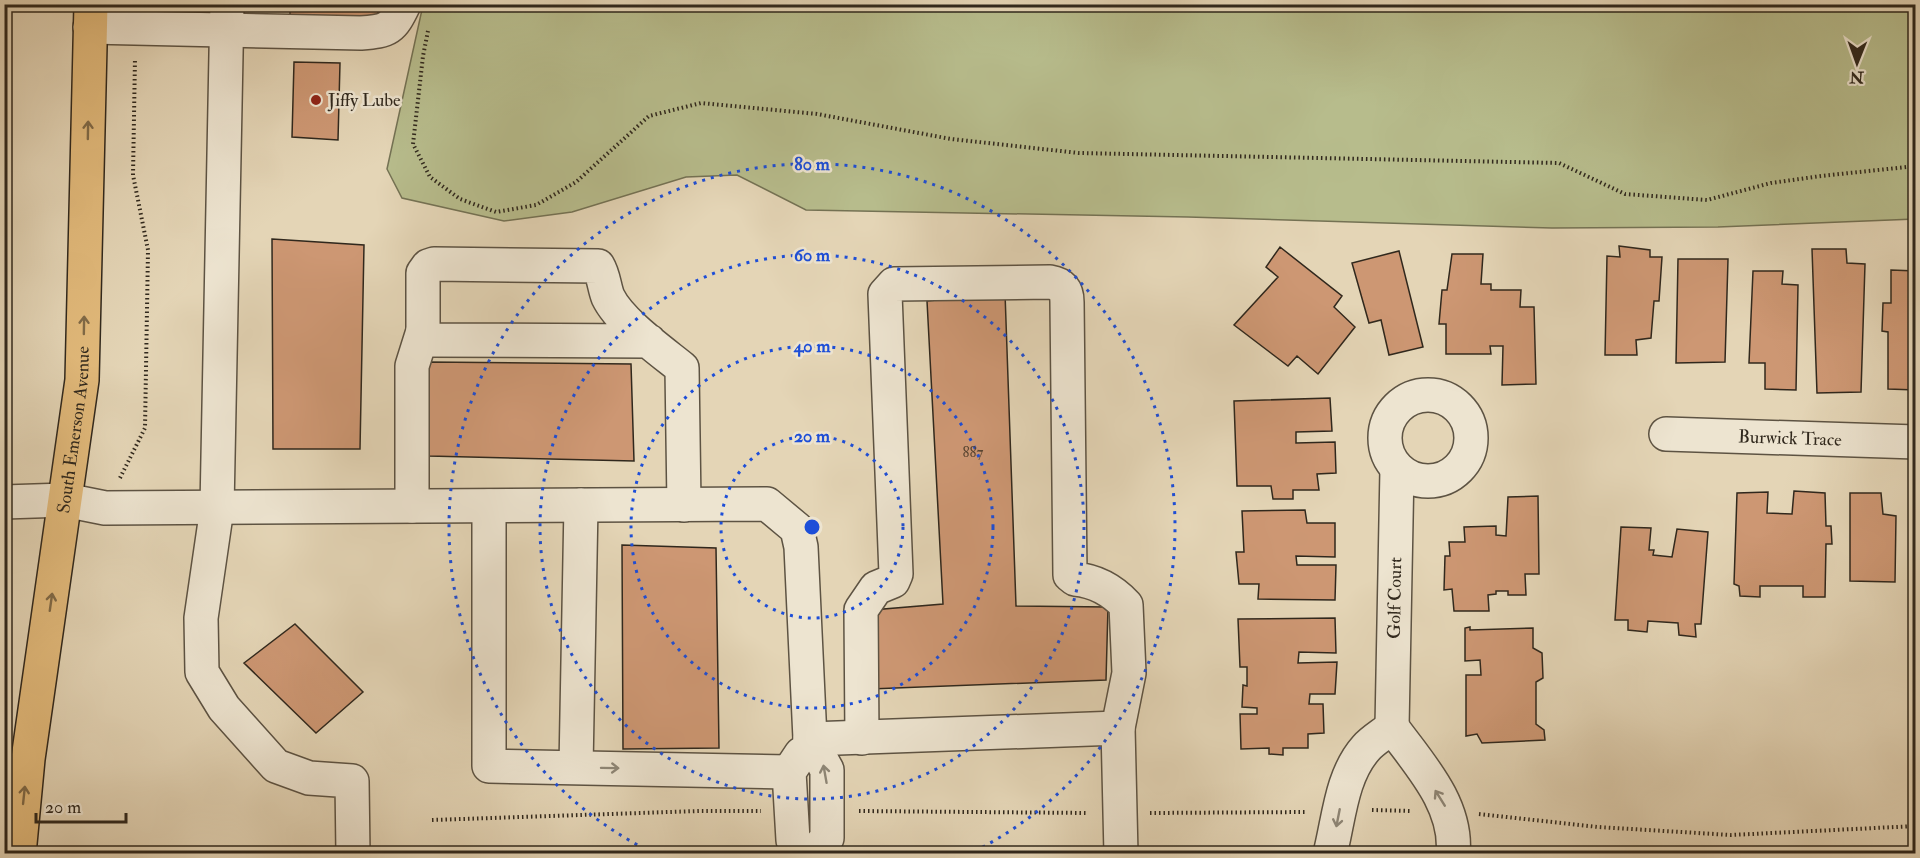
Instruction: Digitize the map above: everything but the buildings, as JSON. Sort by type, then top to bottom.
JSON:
[{"type":"main road","name":"South Emerson Avenue","points":[[19,854],[28,759],[82,380],[91,16]]},
{"type":"street","points":[[91,16],[136,28],[227,17],[361,33],[382,32],[393,26],[404,4]]},
{"type":"street","points":[[227,17],[217,508],[201,618],[202,672],[224,708],[276,766],[309,778],[352,781],[353,854]]},
{"type":"street","points":[[412,506],[412,366],[423,332],[423,273],[428,266],[434,264],[598,266],[603,275],[608,297],[621,314],[682,368],[684,505]]},
{"type":"street","points":[[862,738],[861,610],[876,588],[893,581],[896,574],[885,294],[894,284],[1058,283],[1064,289],[1067,302],[1070,575],[1075,579],[1102,586],[1118,596],[1126,605],[1129,673],[1118,728],[1121,854]]},
{"type":"street","points":[[423,332],[429,340],[649,341]]},
{"type":"street","name":"Burwick Trace","points":[[1666,434],[1916,442]]},
{"type":"street","name":"Golf Court","points":[[1392,727],[1397,469]]},
{"type":"street","points":[[4,502],[65,500],[105,508],[767,504],[797,529],[801,547],[810,739],[827,770],[827,838],[813,854]]},
{"type":"street","points":[[576,767],[581,505]]},
{"type":"street","points":[[489,506],[489,766],[789,772]]},
{"type":"street","points":[[1330,854],[1342,796],[1350,775],[1366,747],[1392,727],[1420,765],[1446,807],[1454,839],[1453,854]]},
{"type":"street","points":[[810,739],[1118,728]]},
{"type":"street","points":[[805,854],[793,840],[789,772],[810,739]]},
{"type":"path","points":[[429,25],[423,56],[413,144],[430,177],[460,199],[496,212],[536,205],[576,182],[649,117],[701,103],[817,114],[951,139],[1079,153],[1559,163],[1625,194],[1707,200],[1771,183],[1916,166]]},
{"type":"path","points":[[105,508],[145,428],[148,250],[133,175],[136,28]]},
{"type":"path","points":[[432,820],[699,811],[792,812]]},
{"type":"green space","points":[[423,5],[1915,5],[1915,219],[1718,227],[1552,228],[1188,217],[806,210],[737,175],[686,177],[572,212],[504,221],[402,198],[387,169]]},
{"type":"place","name":"Jiffy Lube","points":[[316,100]]}]
